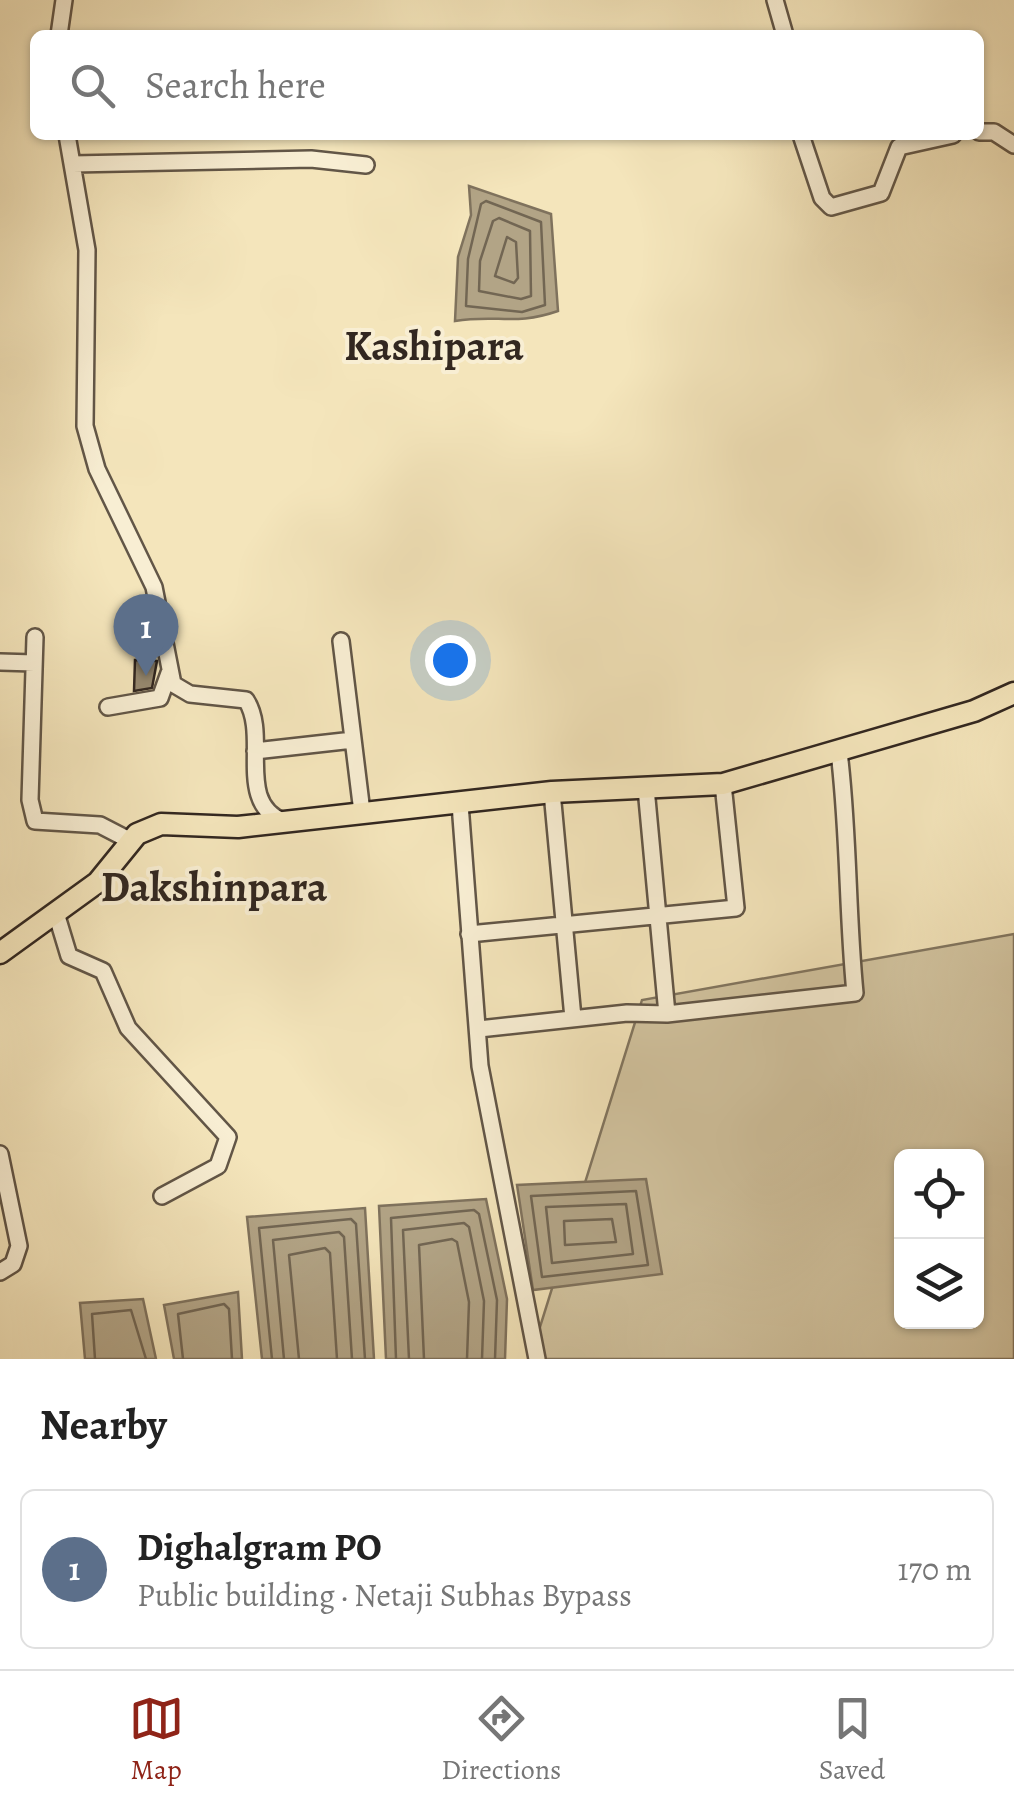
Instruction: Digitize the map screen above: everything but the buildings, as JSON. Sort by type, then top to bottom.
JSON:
[{"type":"main road","points":[[0,953],[98,882],[129,840],[161,824],[238,826],[552,792],[723,784],[974,711],[1014,693]]},
{"type":"street","points":[[60,30],[64,0]]},
{"type":"street","points":[[776,0],[783,30]]},
{"type":"street","points":[[984,132],[994,132],[1014,145]]},
{"type":"street","points":[[69,140],[87,250],[85,426],[97,469],[154,587],[170,673],[180,691],[246,700],[253,718],[258,796],[250,817],[238,826]]},
{"type":"street","points":[[803,140],[822,198],[832,208],[881,192],[894,153],[905,143],[923,140]]},
{"type":"street","points":[[73,164],[311,159],[366,165]]},
{"type":"street","points":[[36,637],[30,800],[35,821],[100,825],[129,840]]},
{"type":"street","points":[[341,641],[362,812]]},
{"type":"street","points":[[0,662],[34,663]]},
{"type":"street","points":[[108,707],[160,698],[170,673]]},
{"type":"street","points":[[255,751],[353,740]]},
{"type":"street","points":[[478,1029],[573,1018],[667,1014],[855,992],[846,907],[850,836],[839,752]]},
{"type":"street","points":[[469,934],[736,908],[723,784]]},
{"type":"street","points":[[646,788],[667,1014]]},
{"type":"street","points":[[552,792],[573,1018]]},
{"type":"street","points":[[258,796],[271,816],[285,822]]},
{"type":"street","points":[[460,804],[485,1099],[500,1152],[515,1262],[537,1359]]},
{"type":"street","points":[[56,913],[70,956],[103,971],[128,1028],[228,1136],[218,1166],[162,1196]]},
{"type":"street","points":[[0,1154],[20,1246],[12,1264],[0,1272]]},
{"type":"shaded area","points":[[1014,934],[1014,1359],[530,1359],[642,1000]]},
{"type":"water","points":[[469,186],[551,214],[558,311],[530,318],[455,321],[458,257],[471,215]]},
{"type":"water","points":[[646,1179],[662,1274],[533,1290],[517,1185]]},
{"type":"water","points":[[486,1199],[507,1299],[505,1359],[386,1359],[379,1206]]},
{"type":"water","points":[[365,1208],[374,1359],[262,1359],[247,1217]]},
{"type":"water","points":[[238,1292],[242,1359],[174,1359],[164,1305]]},
{"type":"water","points":[[143,1299],[156,1359],[85,1359],[80,1303]]},
{"type":"place","name":"Dighalgram PO","points":[[146,676]]},
{"type":"district","name":"Kashipara","points":[[434,345]]},
{"type":"district","name":"Dakshinpara","points":[[214,886]]}]
